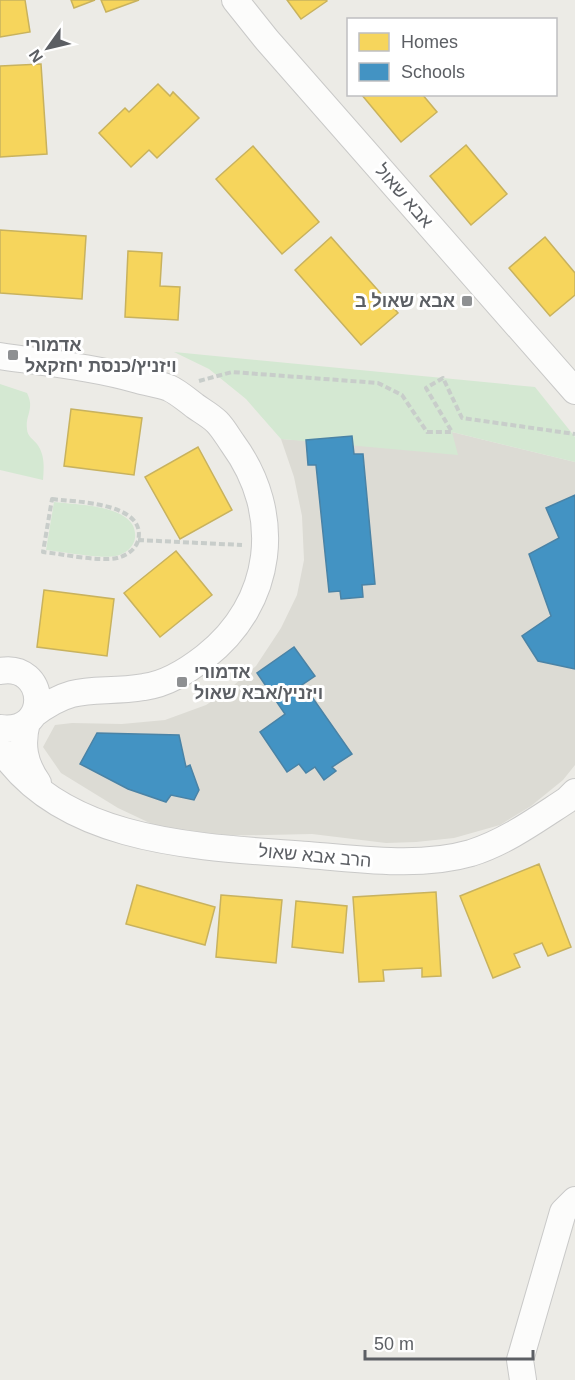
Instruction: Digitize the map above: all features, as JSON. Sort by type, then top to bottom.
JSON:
[{"type":"street","name":"אבא שאול","points":[[235,0],[283,58],[575,391]]},
{"type":"street","points":[[0,356],[104,370],[170,389],[217,421],[247,463],[264,512],[266,547],[262,571],[240,619],[205,657],[167,681],[146,687],[95,689],[71,693],[60,697],[18,727],[0,728]]},
{"type":"street","points":[[11,672],[95,689]]},
{"type":"street","name":"הרב אבא שאול","points":[[11,672],[29,678],[38,696],[37,706],[23,738],[25,759],[47,795]]},
{"type":"street","name":"הרב אבא שאול","points":[[0,748],[23,777],[47,795],[95,820],[148,838],[192,845],[402,861],[435,859],[470,853],[505,839],[559,805],[575,792]]},
{"type":"street","points":[[523,1380],[520,1360],[563,1212],[575,1200]]},
{"type":"path","points":[[170,389],[232,372],[378,383],[402,395],[427,432],[452,432],[426,388],[443,378],[462,418],[575,434]]},
{"type":"path","points":[[52,499],[115,507],[132,520],[138,540],[131,552],[117,558],[43,552],[52,499]]},
{"type":"path","points":[[138,540],[266,547]]},
{"type":"shaded area","points":[[452,432],[575,462],[575,765],[563,780],[531,806],[500,825],[454,838],[386,843],[312,834],[210,836],[171,833],[118,808],[61,773],[43,747],[55,725],[122,724],[165,720],[206,705],[226,692],[256,666],[281,628],[297,595],[304,560],[302,516],[294,477],[281,439],[451,450]]},
{"type":"green space","points":[[174,352],[535,387],[575,437],[575,462],[452,432],[458,455],[281,439],[246,399],[209,369]]},
{"type":"green space","points":[[0,384],[27,393],[30,408],[27,431],[43,457],[43,480],[0,470]]},
{"type":"green space","points":[[54,502],[104,508],[117,512],[127,518],[134,527],[133,544],[123,554],[109,557],[46,550]]},
{"type":"building: Homes","points":[[0,0],[25,0],[30,32],[0,37]]},
{"type":"building: Homes","points":[[71,0],[95,0],[74,8]]},
{"type":"building: Homes","points":[[101,0],[139,0],[106,12]]},
{"type":"building: Homes","points":[[287,0],[326,0],[327,1],[301,19]]},
{"type":"building: Homes","points":[[41,64],[47,154],[0,157],[0,66]]},
{"type":"building: Homes","points":[[158,84],[170,96],[173,92],[199,118],[157,158],[149,150],[131,167],[99,133],[125,108],[129,112]]},
{"type":"building: Homes","points":[[363,96],[424,96],[437,112],[401,142]]},
{"type":"building: Homes","points":[[466,145],[507,194],[471,225],[430,176]]},
{"type":"building: Homes","points":[[253,146],[319,222],[282,254],[216,179]]},
{"type":"building: Homes","points":[[0,230],[86,236],[82,299],[0,293]]},
{"type":"building: Homes","points":[[331,237],[398,313],[361,345],[295,270]]},
{"type":"building: Homes","points":[[545,237],[575,273],[575,295],[550,316],[509,268]]},
{"type":"building: Homes","points":[[128,251],[162,253],[160,286],[180,287],[178,320],[125,317]]},
{"type":"building: Homes","points":[[71,409],[142,418],[134,475],[64,466]]},
{"type":"building: Homes","points":[[198,447],[232,510],[180,539],[145,477]]},
{"type":"building: Homes","points":[[176,551],[212,595],[160,637],[124,593]]},
{"type":"building: Homes","points":[[44,590],[114,599],[107,656],[37,647]]},
{"type":"building: Homes","points":[[539,864],[571,947],[548,956],[542,943],[514,954],[520,967],[493,978],[460,896]]},
{"type":"building: Homes","points":[[137,885],[215,907],[205,945],[126,924]]},
{"type":"building: Homes","points":[[436,892],[441,976],[422,977],[422,968],[383,970],[384,981],[359,982],[353,897]]},
{"type":"building: Homes","points":[[221,895],[282,900],[276,963],[216,957]]},
{"type":"building: Homes","points":[[296,901],[347,906],[343,953],[292,947]]},
{"type":"building: Schools","points":[[352,436],[354,454],[363,454],[375,584],[362,585],[363,597],[341,599],[340,591],[329,592],[316,465],[308,465],[306,440]]},
{"type":"building: Schools","points":[[575,495],[575,669],[538,661],[522,636],[551,616],[529,554],[559,538],[546,508]]},
{"type":"building: Schools","points":[[294,647],[315,676],[296,689],[303,699],[310,694],[352,754],[332,767],[336,771],[324,780],[315,767],[306,773],[299,764],[287,772],[260,732],[285,714],[257,673]]},
{"type":"building: Schools","points":[[97,733],[179,735],[186,767],[190,765],[199,790],[194,800],[171,795],[166,802],[128,789],[80,764]]},
{"type":"place","name":"אבא שאול ב","points":[[467,301]]},
{"type":"place","name":"אדמורי ויזניץ/כנסת יחזקאל","points":[[13,355]]},
{"type":"place","name":"אדמורי ויזניץ/אבא שאול","points":[[182,682]]}]
